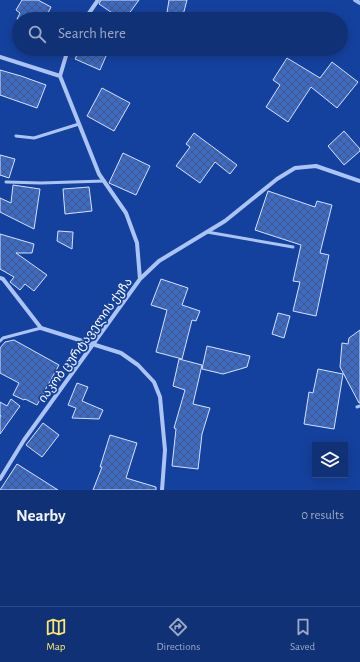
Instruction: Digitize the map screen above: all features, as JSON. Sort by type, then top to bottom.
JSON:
[{"type":"street","points":[[90,12],[98,0]]},
{"type":"street","points":[[0,57],[60,76],[66,56]]},
{"type":"street","name":"იაკობ ცურტაველის ქუჩა","points":[[0,479],[24,440],[94,345],[140,279],[137,243],[126,213],[99,174],[60,76]]},
{"type":"street","points":[[140,279],[159,261],[225,221],[277,179],[295,168],[316,166],[360,181]]},
{"type":"street","points":[[0,278],[3,279],[41,328],[121,353],[138,365],[154,382],[160,397],[165,450],[162,490]]},
{"type":"lane","points":[[16,136],[34,138],[79,124]]},
{"type":"lane","points":[[6,182],[41,183],[104,181]]},
{"type":"lane","points":[[207,232],[293,246]]},
{"type":"lane","points":[[0,341],[3,338],[41,328]]},
{"type":"building","points":[[22,0],[38,0],[51,7],[48,12],[19,12],[16,10]]},
{"type":"building","points":[[101,0],[139,0],[130,12],[111,12],[99,4]]},
{"type":"building","points":[[169,0],[187,0],[184,12],[167,12]]},
{"type":"building","points":[[76,56],[106,56],[100,70],[75,59]]},
{"type":"building","points":[[287,58],[320,78],[332,62],[358,82],[337,108],[311,87],[288,122],[266,107],[280,85],[273,80]]},
{"type":"building","points":[[0,70],[46,85],[37,108],[0,95]]},
{"type":"building","points":[[102,88],[130,103],[114,131],[87,116]]},
{"type":"building","points":[[344,131],[360,149],[360,151],[344,165],[328,146]]},
{"type":"building","points":[[194,133],[237,165],[230,174],[215,162],[200,183],[176,166],[190,147],[186,144]]},
{"type":"building","points":[[123,153],[150,166],[136,195],[109,183]]},
{"type":"building","points":[[0,155],[15,159],[9,178],[0,175]]},
{"type":"building","points":[[13,185],[40,189],[34,229],[0,212],[0,198],[11,203]]},
{"type":"building","points":[[89,187],[92,211],[65,214],[63,189]]},
{"type":"building","points":[[268,191],[315,207],[317,201],[332,205],[320,253],[329,255],[316,316],[293,311],[300,282],[293,281],[301,245],[255,230]]},
{"type":"building","points":[[58,231],[73,232],[72,249],[57,241]]},
{"type":"building","points":[[0,234],[34,244],[32,253],[16,253],[47,275],[34,291],[25,284],[20,290],[10,282],[14,277],[0,269]]},
{"type":"building","points":[[161,279],[188,288],[182,305],[200,311],[196,321],[192,320],[182,359],[156,352],[167,310],[151,305]]},
{"type":"building","points":[[278,313],[290,316],[284,338],[272,334]]},
{"type":"building","points":[[360,330],[359,403],[340,367],[342,343],[348,344],[349,338]]},
{"type":"building","points":[[14,340],[59,365],[37,405],[13,395],[19,383],[0,373],[0,348],[5,342]]},
{"type":"building","points":[[207,346],[250,356],[247,367],[223,374],[202,369]]},
{"type":"building","points":[[179,359],[202,365],[193,404],[210,408],[202,434],[198,469],[172,466],[176,429],[174,428],[185,390],[173,386]]},
{"type":"building","points":[[318,369],[343,374],[334,429],[304,424],[309,392],[313,393]]},
{"type":"building","points":[[77,383],[88,387],[82,401],[103,410],[99,419],[72,418],[76,408],[68,405]]},
{"type":"building","points":[[11,399],[20,406],[0,434],[0,402],[7,406]]},
{"type":"building","points":[[43,423],[59,435],[42,457],[26,445]]},
{"type":"building","points":[[110,435],[137,443],[126,478],[156,487],[156,490],[93,490],[102,467],[100,467]]},
{"type":"building","points":[[17,464],[58,490],[0,490]]},
{"type":"waterway","points":[[355,0],[360,3]]}]
